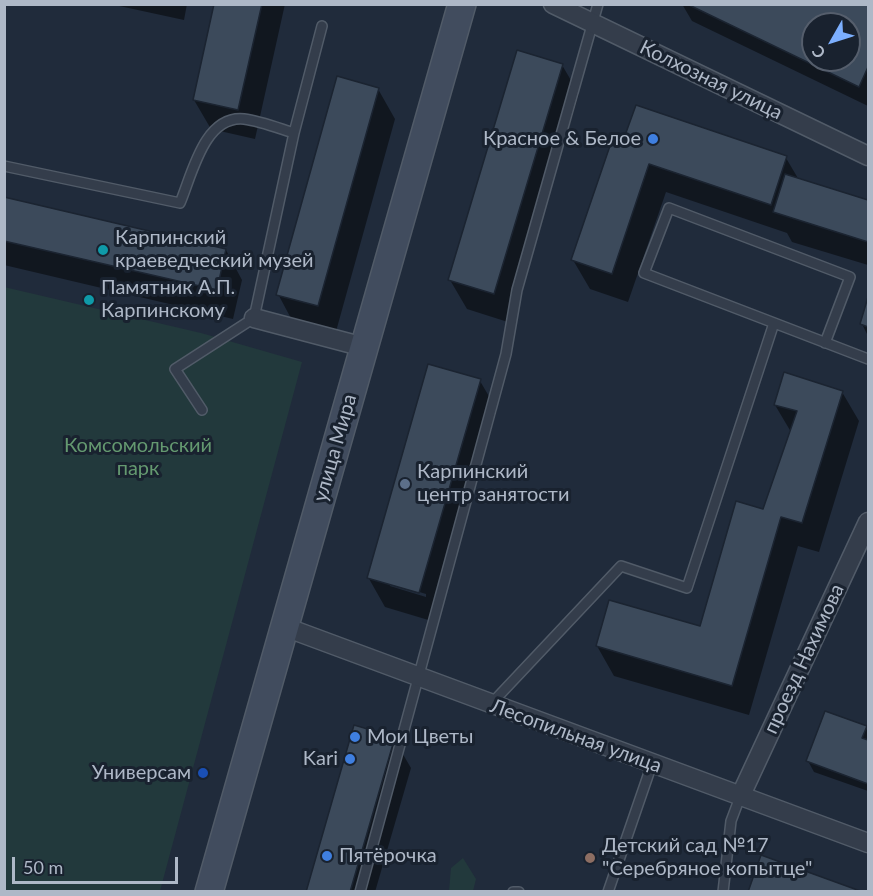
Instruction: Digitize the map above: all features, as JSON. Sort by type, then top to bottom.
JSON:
[{"type":"main road","name":"улица Мира","points":[[209,891],[462,4]]},
{"type":"street","name":"Колхозная улица","points":[[553,4],[868,156]]},
{"type":"street","points":[[254,318],[364,347]]},
{"type":"street","name":"проезд Нахимова","points":[[740,797],[868,522]]},
{"type":"street","name":"Лесопильная улица","points":[[285,627],[868,843]]},
{"type":"lane","points":[[360,891],[506,354],[517,290],[598,4]]},
{"type":"lane","points":[[202,410],[176,369],[254,318],[294,133],[322,26]]},
{"type":"lane","points":[[4,166],[180,203],[207,139],[221,124],[242,119],[294,133]]},
{"type":"lane","points":[[825,343],[850,277],[669,208],[644,273],[825,343],[868,359]]},
{"type":"lane","points":[[490,704],[621,566],[687,588],[774,323]]},
{"type":"lane","points":[[608,891],[652,764]]},
{"type":"lane","points":[[723,891],[731,821],[740,797]]},
{"type":"lane","points":[[513,891],[519,891]]},
{"type":"green space","name":"Комсомольский парк","points":[[4,287],[201,333],[302,362],[160,891],[5,891]]},
{"type":"green space","points":[[463,858],[476,879],[473,891],[449,891],[451,868]]},
{"type":"building","points":[[214,4],[262,4],[238,110],[193,100]]},
{"type":"building","points":[[687,4],[868,4],[868,67],[859,87],[828,72],[861,72],[861,12],[801,12],[801,59]]},
{"type":"building","points":[[517,50],[563,64],[494,294],[448,280]]},
{"type":"building","points":[[337,76],[379,88],[318,306],[276,295]]},
{"type":"building","points":[[636,105],[787,156],[771,205],[649,164],[612,274],[571,260],[613,137],[623,141]]},
{"type":"building","points":[[785,174],[868,200],[868,242],[773,212]]},
{"type":"building","points":[[4,197],[226,249],[217,290],[4,241]]},
{"type":"building","points":[[868,297],[868,327],[860,324]]},
{"type":"building","points":[[428,364],[481,379],[419,593],[367,578]]},
{"type":"building","points":[[784,372],[843,391],[802,523],[781,517],[732,686],[596,646],[609,600],[700,626],[736,501],[763,509],[797,411],[774,405]]},
{"type":"building","points":[[825,711],[867,726],[862,738],[868,740],[868,784],[806,761]]},
{"type":"building","points":[[354,725],[395,737],[350,892],[306,892]]},
{"type":"building","points":[[761,855],[863,892],[748,892]]},
{"type":"place","name":"Красное & Белое","points":[[653,139]]},
{"type":"place","name":"Карпинский краеведческий музей","points":[[103,250]]},
{"type":"place","name":"Памятник А.П. Карпинскому","points":[[89,300]]},
{"type":"place","name":"Карпинский центр занятости","points":[[405,484]]},
{"type":"place","name":"Мои Цветы","points":[[355,737]]},
{"type":"place","name":"Kari","points":[[350,759]]},
{"type":"place","name":"Универсам","points":[[203,773]]},
{"type":"place","name":"Пятёрочка","points":[[327,856]]},
{"type":"place","name":"Детский сад №17 \"Серебряное копытце\"","points":[[590,858]]}]
